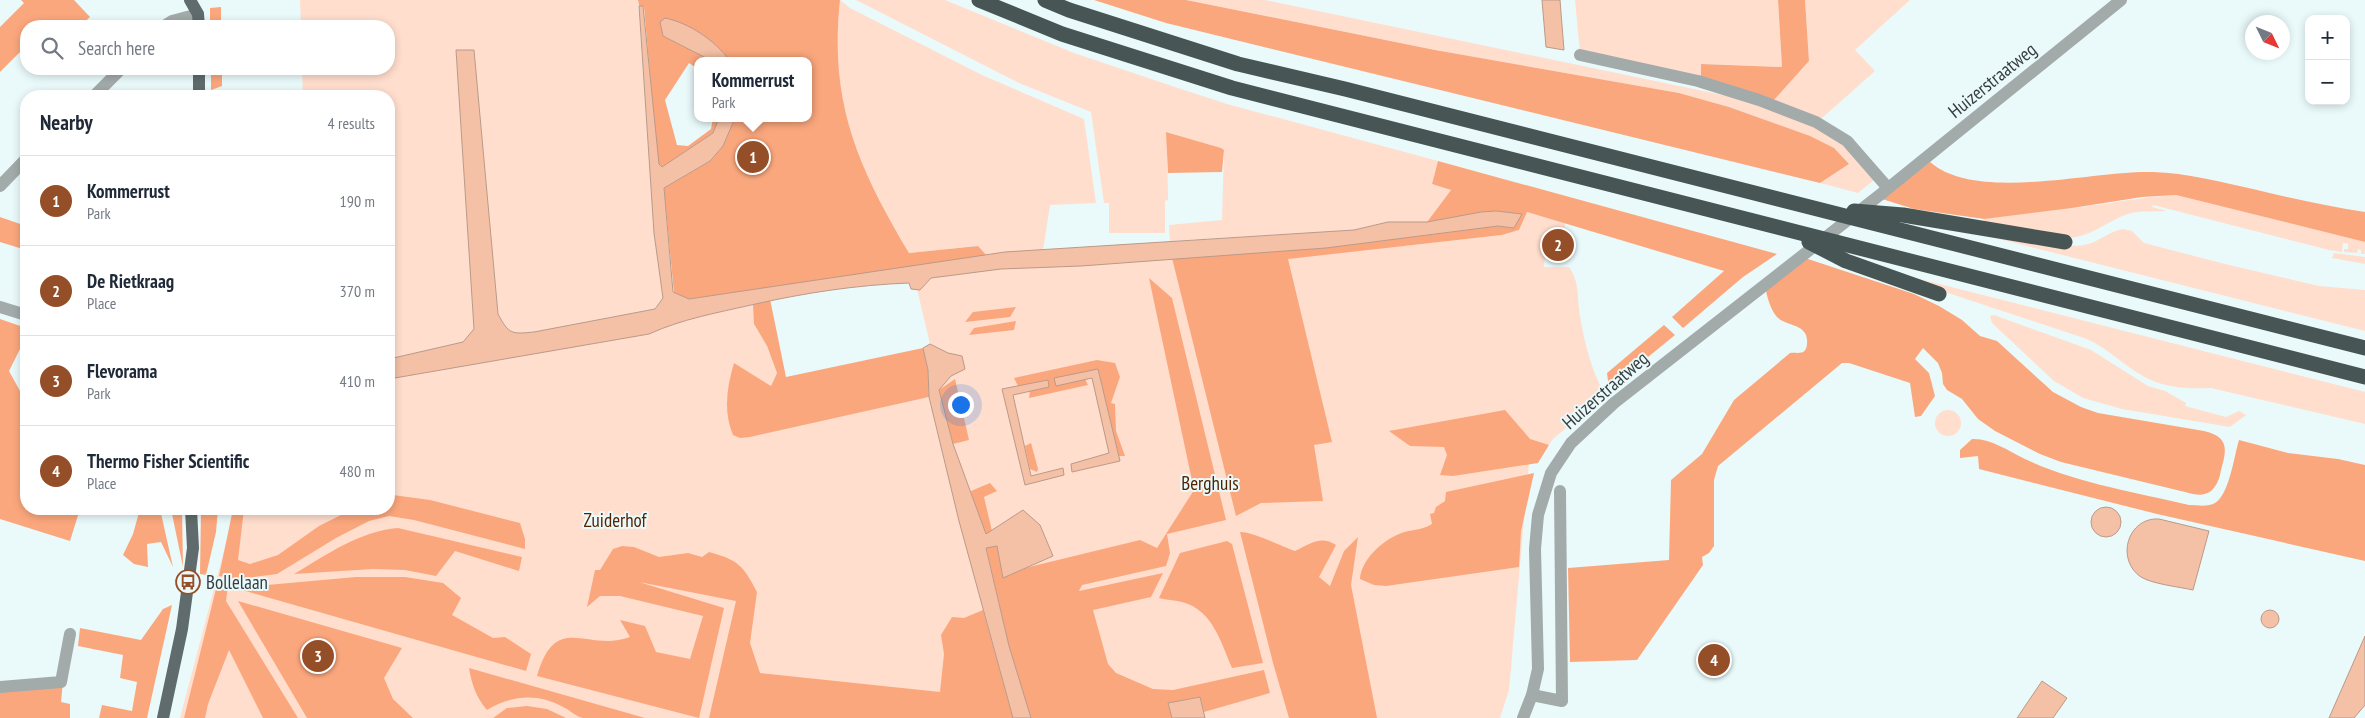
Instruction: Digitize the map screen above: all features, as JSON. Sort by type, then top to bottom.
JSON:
[{"type":"highway","points":[[979,0],[1062,34],[1232,88],[2365,376]]},
{"type":"highway","points":[[1045,0],[1069,10],[1238,64],[2365,348]]},
{"type":"highway","points":[[1813,208],[1903,215],[2065,242]]},
{"type":"highway","points":[[1786,229],[1846,261],[1940,294]]},
{"type":"main road","points":[[190,0],[198,20]]},
{"type":"main road","points":[[198,90],[199,75]]},
{"type":"main road","points":[[163,718],[182,629],[192,558],[192,515]]},
{"type":"street","name":"Huizerstraatweg","points":[[1523,718],[1532,695],[1538,669],[1535,548],[1542,498],[1551,473],[1571,443],[1614,402],[1888,188],[2121,0]]},
{"type":"street","points":[[1580,55],[1698,81],[1759,100],[1816,122],[1846,141],[1888,188]]},
{"type":"street","points":[[100,90],[114,75]]},
{"type":"street","points":[[0,186],[20,165]]},
{"type":"street","points":[[0,307],[20,314]]},
{"type":"street","points":[[1532,695],[1562,701],[1560,492]]},
{"type":"street","points":[[1537,582],[1560,580]]},
{"type":"street","points":[[0,686],[61,682],[70,634]]},
{"type":"green space","points":[[21,0],[74,0],[90,17],[87,20],[20,20],[20,52],[0,72],[0,27],[24,3]]},
{"type":"green space","points":[[300,0],[638,0],[654,233],[663,298],[655,309],[534,332],[516,333],[505,326],[498,314],[474,50],[456,50],[474,329],[463,342],[395,358],[395,90],[303,90],[302,75],[395,75],[395,20],[301,20]]},
{"type":"green space","points":[[638,0],[840,0],[839,71],[844,103],[851,133],[862,162],[891,222],[909,253],[978,246],[987,256],[689,299],[674,293],[664,188],[710,161],[723,146],[733,122],[812,122],[812,57],[727,57],[723,52],[663,36],[704,57],[694,57],[694,66],[689,63],[665,100],[677,145],[688,146],[711,129],[712,122],[717,122],[713,133],[662,167],[658,164],[644,7],[639,6]]},
{"type":"green space","points":[[840,0],[850,8],[982,75],[1084,119],[1096,203],[1050,205],[1043,251],[1005,252],[987,256],[977,246],[909,253],[875,192],[851,133],[839,71]]},
{"type":"green space","points":[[856,0],[945,0],[1074,53],[1178,88],[1227,104],[1438,161],[1432,184],[1451,190],[1427,222],[1388,222],[1354,230],[1170,241],[1169,225],[1222,220],[1224,151],[1220,148],[1167,132],[1168,200],[1165,201],[1165,233],[1109,233],[1109,203],[1104,203],[1091,112],[1019,83]]},
{"type":"green space","points":[[1094,0],[1186,0],[1435,50],[1679,93],[1729,107],[1810,136],[1834,148],[1849,164],[1820,183],[1166,23]]},
{"type":"green space","points":[[1186,0],[1265,0],[1737,98],[1790,116],[1829,135],[1849,151],[1874,180],[1858,193],[1820,183],[1849,164],[1779,125],[1729,107],[1679,93],[1435,50]]},
{"type":"green space","points":[[1575,0],[1778,0],[1782,67],[1702,64],[1701,78],[1580,53]]},
{"type":"green space","points":[[1778,0],[1805,0],[1809,61],[1774,100],[1701,78],[1701,64],[1782,67]]},
{"type":"green space","points":[[1805,0],[1910,0],[1855,50],[1875,71],[1821,119],[1774,100],[1809,61]]},
{"type":"green space","points":[[221,7],[221,20],[210,20],[210,8]]},
{"type":"green space","points":[[211,75],[222,75],[222,86],[211,90]]},
{"type":"green space","points":[[1166,132],[1224,150],[1222,172],[1168,173]]},
{"type":"green space","points":[[1438,161],[1777,254],[1743,277],[1683,328],[1672,317],[1724,271],[1527,212],[1519,230],[1502,235],[1288,259],[1332,442],[1314,445],[1323,501],[1261,503],[1236,516],[1172,258],[1326,248],[1498,226],[1514,228],[1521,214],[1496,211],[1427,222],[1451,190],[1432,184]]},
{"type":"green space","points":[[1930,162],[1951,174],[1976,181],[2005,183],[2153,172],[2203,178],[2309,202],[2365,212],[2365,242],[2176,195],[2142,197],[1984,219],[1914,209],[1882,199]]},
{"type":"green space","points":[[2176,195],[2365,242],[2365,254],[2361,254],[2361,250],[2358,249],[2357,253],[2344,252],[2344,249],[2348,249],[2348,243],[2343,243],[2342,252],[2329,250],[2153,205],[2152,207],[2167,211],[2128,214],[2090,233],[2065,238],[1982,223],[1984,219],[1995,217]]},
{"type":"green space","points":[[1526,212],[1565,223],[1565,229],[1552,228],[1547,234],[1544,267],[1569,267],[1573,273],[1577,284],[1580,316],[1586,346],[1592,367],[1605,395],[1553,439],[1549,445],[1542,443],[1529,463],[1509,690],[1500,718],[180,718],[233,515],[395,515],[395,378],[649,334],[687,320],[753,305],[756,328],[767,346],[777,373],[771,386],[764,382],[771,431],[929,397],[931,407],[939,405],[930,344],[913,272],[1289,241],[1404,246],[1502,235],[1519,230]]},
{"type":"green space","points":[[0,217],[20,224],[20,248],[0,242]]},
{"type":"green space","points":[[2123,229],[2132,231],[2144,243],[2225,264],[2319,286],[2365,290],[2365,331],[1979,234],[2061,246],[2073,246],[2089,244]]},
{"type":"green space","points":[[2334,253],[2365,257],[2365,264],[2332,258]]},
{"type":"green space","points":[[1805,258],[1914,294],[1939,306],[1962,320],[1980,336],[1997,341],[2053,392],[2081,407],[2098,413],[2204,431],[2218,437],[2222,440],[2225,450],[2217,484],[2208,493],[2195,494],[2061,462],[2040,454],[1995,431],[1978,419],[1962,399],[1947,390],[1943,384],[1942,373],[1938,363],[1923,348],[1915,359],[1929,373],[1935,396],[1921,416],[1915,417],[1910,383],[1849,363],[1842,363],[1718,466],[1714,480],[1714,546],[1709,553],[1702,557],[1703,565],[1637,660],[1570,662],[1568,568],[1669,560],[1671,480],[1702,454],[1734,400],[1790,353],[1801,353],[1806,348],[1807,337],[1805,332],[1777,317],[1770,305],[1766,291]]},
{"type":"green space","points":[[1900,274],[2365,392],[2365,424],[2211,388],[2182,388],[2153,381],[2136,372],[2087,339],[1906,279]]},
{"type":"green space","name":"Berghuis","points":[[1149,278],[1172,298],[1226,520],[1167,534],[1170,553],[1166,566],[1082,585],[1079,591],[1163,573],[1151,597],[1093,610],[1108,664],[1116,673],[1153,689],[1173,690],[1264,670],[1270,693],[1204,712],[1200,697],[1168,703],[1172,718],[1031,718],[1009,646],[986,547],[997,546],[1003,577],[1029,567],[1140,540],[1157,548],[1194,490]]},
{"type":"green space","points":[[770,299],[786,377],[923,348],[928,370],[929,397],[750,437],[740,438],[733,435],[728,417],[727,399],[734,363],[771,386],[777,373],[767,346],[754,324],[753,305]]},
{"type":"green space","points":[[1016,307],[1010,317],[965,322],[973,312]]},
{"type":"green space","points":[[1994,315],[2091,350],[2148,386],[2165,391],[2186,403],[2185,406],[2226,417],[2239,411],[2246,415],[2230,427],[2122,409],[2083,398],[2054,381],[1992,323],[1990,316]]},
{"type":"green space","points":[[0,319],[20,326],[20,349],[9,371],[20,391],[20,515],[78,515],[70,541],[0,519]]},
{"type":"green space","points":[[1016,321],[1014,330],[969,335],[974,328]]},
{"type":"green space","points":[[1664,325],[1675,335],[1609,389],[1607,373]]},
{"type":"green space","points":[[1097,360],[1115,363],[1120,377],[1111,403],[1115,404],[1116,431],[1125,456],[1119,456],[1098,369],[1056,386],[1085,379],[1088,385],[1029,398],[1030,391],[1049,387],[1048,380],[1018,386],[1014,378]]},
{"type":"green space","points":[[955,379],[969,440],[953,444],[939,390]]},
{"type":"green space","points":[[1505,410],[1530,439],[1549,445],[1538,463],[1453,476],[1440,475],[1447,455],[1444,447],[1410,446],[1389,431]]},
{"type":"green space","points":[[1948,410],[1957,414],[1961,423],[1957,432],[1948,436],[1939,432],[1935,423],[1939,414]]},
{"type":"green space","points":[[1972,439],[1992,443],[2044,467],[2085,481],[2189,505],[2213,504],[2219,500],[2230,476],[2239,440],[2288,453],[2338,459],[2365,465],[2365,561],[2157,514],[1979,469],[1978,456],[1960,458],[1960,450]]},
{"type":"green space","points":[[1031,443],[1038,469],[1037,472],[1030,469],[1025,446]]},
{"type":"green space","points":[[1534,473],[1521,531],[1519,567],[1386,586],[1374,585],[1360,579],[1361,572],[1368,558],[1379,546],[1403,532],[1424,528],[1432,524],[1430,514],[1434,513],[1436,507],[1445,501],[1446,492]]},
{"type":"green space","points":[[990,483],[997,491],[984,497],[992,531],[986,534],[977,514],[971,491]]},
{"type":"green space","points":[[395,495],[430,500],[520,523],[525,539],[525,549],[414,520],[389,516],[369,521],[336,538],[277,574],[240,579],[219,576],[232,515],[243,515],[238,560],[250,564],[278,555],[319,526],[341,515],[395,515]]},
{"type":"green space","points":[[138,515],[161,515],[173,567],[161,542],[147,544],[148,567],[134,564],[123,555],[133,534]]},
{"type":"green space","points":[[172,515],[182,515],[183,567]]},
{"type":"green space","points":[[201,515],[217,515],[216,532],[206,575],[200,574]]},
{"type":"green space","points":[[398,528],[522,557],[519,571],[455,551],[436,576],[405,570],[373,569],[294,574],[357,539],[384,530]]},
{"type":"green space","points":[[1240,532],[1260,537],[1295,551],[1320,541],[1331,542],[1336,545],[1319,577],[1330,586],[1344,551],[1358,537],[1351,585],[1377,718],[1289,718]]},
{"type":"green space","points":[[1227,541],[1232,544],[1263,663],[1232,668],[1220,638],[1209,620],[1201,612],[1193,606],[1182,602],[1159,598],[1180,553]]},
{"type":"green space","points":[[622,546],[634,547],[659,557],[688,553],[702,557],[709,552],[727,558],[739,565],[748,575],[757,592],[750,643],[760,673],[940,692],[944,654],[941,635],[952,617],[964,618],[983,610],[1013,718],[709,718],[736,601],[639,582],[724,608],[699,718],[537,676],[545,656],[554,644],[563,639],[614,641],[630,637],[620,620],[645,626],[656,652],[690,659],[703,616],[620,596],[600,596],[587,607],[595,570],[600,570],[613,549]]},
{"type":"green space","points":[[356,577],[405,577],[443,583],[461,598],[452,615],[493,638],[505,637],[531,654],[526,671],[228,586],[226,601],[298,718],[263,718],[229,650],[208,704],[205,718],[184,718],[217,585],[256,586]]},
{"type":"green space","points":[[238,601],[402,648],[384,678],[393,699],[413,718],[307,718]]},
{"type":"green space","points":[[172,605],[147,718],[99,718],[102,705],[132,711],[137,682],[120,678],[123,655],[78,646],[80,628],[141,640],[163,609]]},
{"type":"green space","points":[[469,668],[645,718],[583,718],[554,702],[534,698],[505,701],[487,710],[475,690]]},
{"type":"green space","points":[[63,681],[61,702],[70,704],[70,718],[0,718],[0,683]]},
{"type":"green space","points":[[527,706],[547,709],[566,718],[493,718],[507,708]]},
{"type":"shaded area","points":[[1542,0],[1560,0],[1564,50],[1546,47]]},
{"type":"shaded area","points":[[639,6],[643,6],[659,164],[662,167],[713,133],[717,122],[733,122],[723,146],[710,161],[664,188],[673,292],[689,299],[1005,252],[1354,230],[1388,222],[1427,222],[1481,212],[1496,211],[1522,214],[1514,228],[1498,226],[1326,248],[1081,266],[1001,269],[931,278],[920,290],[911,289],[909,283],[830,290],[687,320],[649,334],[395,378],[395,358],[463,342],[474,329],[456,50],[474,50],[498,314],[508,329],[516,333],[534,332],[655,309],[663,298],[654,233]]},
{"type":"shaded area","points":[[665,18],[692,28],[709,39],[727,57],[704,57],[663,36],[660,22]]},
{"type":"shaded area","points":[[930,344],[948,353],[962,356],[965,369],[951,376],[939,390],[953,444],[986,534],[1023,510],[1040,525],[1053,556],[1003,578],[997,546],[986,548],[1009,646],[1031,718],[1013,718],[959,521],[929,397],[928,370],[923,348]]},
{"type":"shaded area","points":[[1098,369],[1120,461],[1072,472],[1071,464],[1109,453],[1092,378],[1056,386],[1054,378]]},
{"type":"shaded area","points":[[1048,380],[1049,387],[1013,395],[1031,476],[1063,468],[1064,475],[1025,485],[1002,389]]},
{"type":"shaded area","points":[[2106,507],[2117,511],[2121,522],[2117,533],[2106,537],[2095,533],[2091,522],[2095,511]]},
{"type":"shaded area","points":[[2159,519],[2209,531],[2193,590],[2141,577],[2128,560],[2127,550],[2133,532],[2139,525],[2148,520]]},
{"type":"shaded area","points":[[2266,610],[2274,610],[2279,615],[2277,626],[2266,628],[2261,623],[2261,615]]},
{"type":"shaded area","points":[[2365,636],[2365,705],[2354,718],[2329,718]]},
{"type":"shaded area","points":[[2042,681],[2067,698],[2053,718],[2017,718]]},
{"type":"shaded area","points":[[1200,697],[1205,718],[1172,718],[1168,703]]},
{"type":"place","name":"Kommerrust","points":[[753,157]]},
{"type":"place","name":"De Rietkraag","points":[[1558,245]]},
{"type":"place","name":"Bollelaan","points":[[188,582]]},
{"type":"place","name":"Flevorama","points":[[318,656]]},
{"type":"place","name":"Thermo Fisher Scientific","points":[[1714,660]]},
{"type":"park label","name":"Zuiderhof","points":[[615,520]]}]
